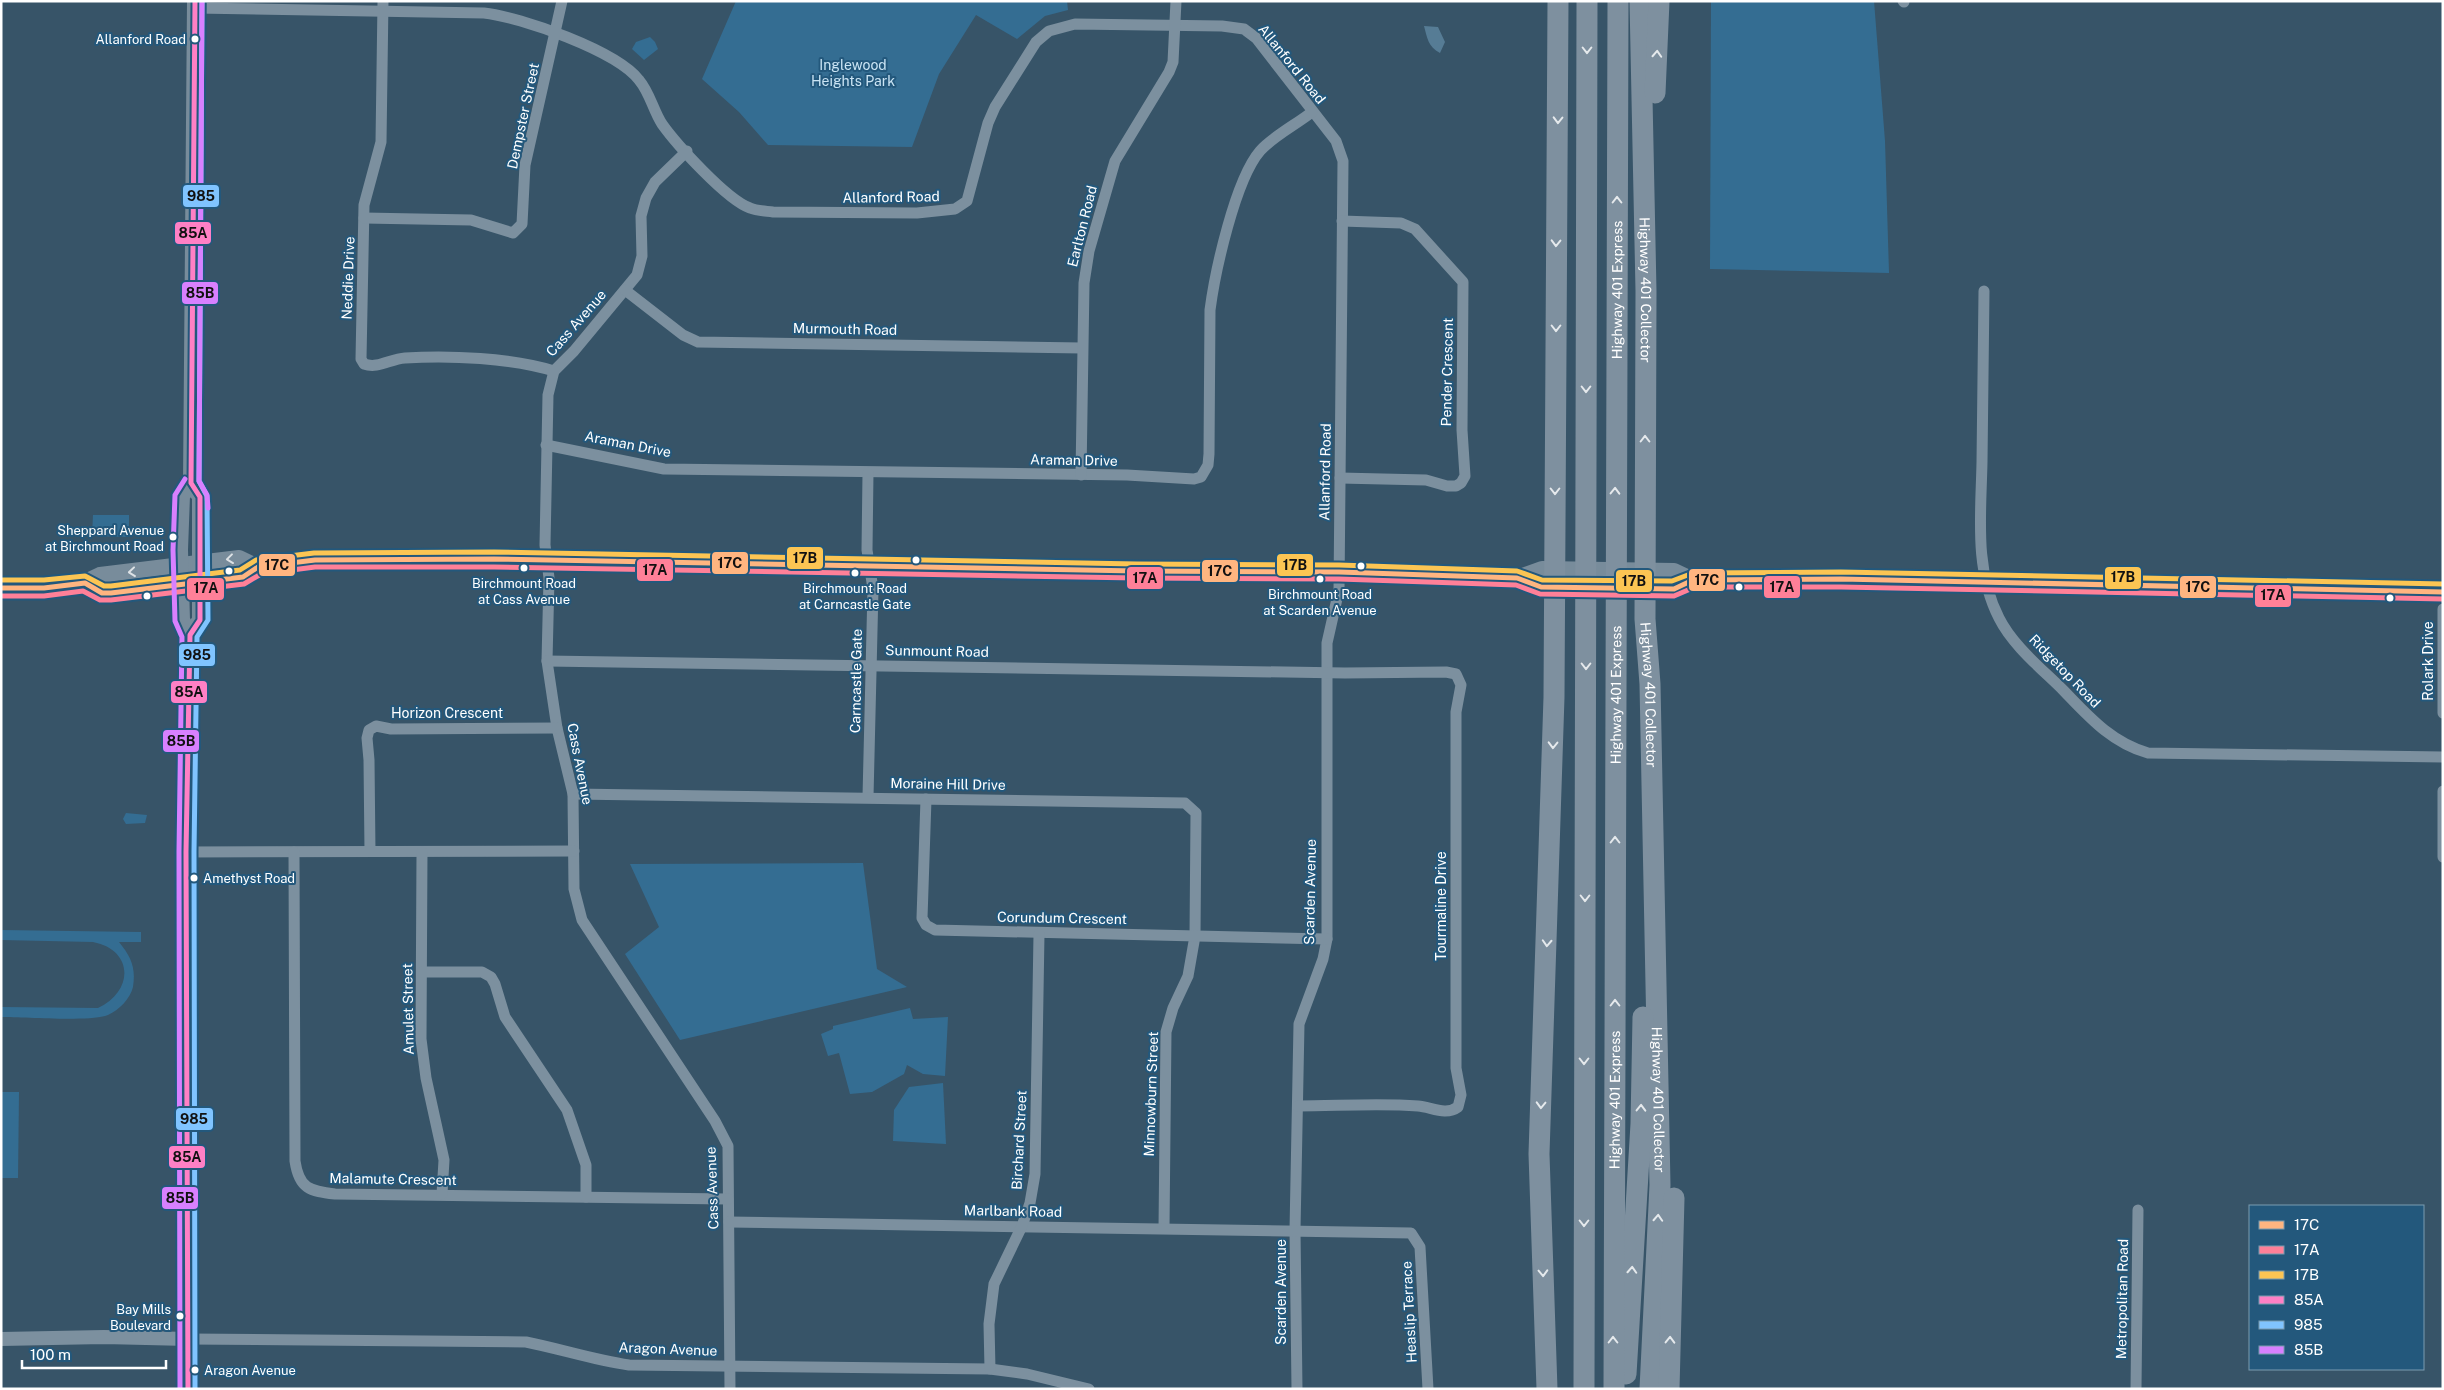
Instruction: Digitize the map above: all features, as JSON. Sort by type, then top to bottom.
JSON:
[{"type":"highway","points":[[1547,1],[1550,65],[1558,93]]},
{"type":"highway","points":[[1547,1389],[1539,1154],[1552,807],[1558,1]]},
{"type":"highway","name":"Highway 401 Express","points":[[1584,1389],[1587,1]]},
{"type":"highway","name":"Highway 401 Express","points":[[1614,1389],[1618,1]]},
{"type":"highway","name":"Highway 401 Collector","points":[[1640,1],[1645,285],[1646,619],[1650,684],[1660,1184],[1650,1389]]},
{"type":"highway","points":[[1645,285],[1660,1]]},
{"type":"highway","points":[[1625,1389],[1641,1124],[1650,684]]},
{"type":"highway","points":[[1650,684],[1671,1031],[1674,1189],[1669,1389]]},
{"type":"main road","points":[[190,635],[200,620],[200,497],[191,483],[195,4]]},
{"type":"main road","points":[[188,1389],[186,852],[190,635],[182,620],[180,566],[182,496],[191,483]]},
{"type":"main road","points":[[1,588],[44,588],[85,583],[100,575],[239,558],[258,567]]},
{"type":"main road","points":[[85,583],[102,593],[182,585],[243,577],[258,567],[315,560],[546,561],[1137,571],[1339,572],[1517,578],[1541,587],[1674,589],[1693,580],[1841,579],[2038,585],[2443,592]]},
{"type":"street","name":"Dempster Street","points":[[364,218],[471,220],[505,232],[513,233],[517,230],[522,224],[524,215],[524,165],[562,1]]},
{"type":"street","name":"Earlton Road","points":[[1081,475],[1082,348],[1086,261],[1115,161],[1169,72],[1173,62],[1176,1]]},
{"type":"street","name":"Allanford Road","points":[[195,4],[383,7],[489,14],[513,19],[555,34],[598,50],[622,64],[640,80],[662,123],[719,185],[751,209],[772,212],[896,213],[955,210],[967,202],[991,114],[1036,42],[1056,28],[1075,24],[1174,25],[1234,27],[1252,33],[1336,141],[1342,155],[1339,572]]},
{"type":"street","name":"Neddie Drive","points":[[383,7],[381,142],[378,161],[366,197],[364,218],[361,356],[364,364],[374,366],[404,358],[480,359],[536,366],[554,371]]},
{"type":"street","name":"Araman Drive","points":[[546,444],[664,469],[1081,475],[1194,479],[1206,472],[1209,454],[1210,310],[1214,283],[1238,194],[1253,162],[1261,150],[1312,112]]},
{"type":"street","name":"Cass Avenue","points":[[687,151],[655,182],[646,198],[641,216],[642,256],[637,275],[574,351],[554,371],[548,395],[546,444],[546,561],[549,578],[547,661],[557,728],[573,794],[574,889],[582,920],[725,1137],[728,1146],[730,1389]]},
{"type":"street","name":"Pender Crescent","points":[[1340,478],[1426,480],[1456,486],[1466,476],[1462,430],[1463,282],[1415,229],[1401,223],[1342,221]]},
{"type":"street","name":"Murmouth Road","points":[[625,290],[682,335],[698,342],[1082,348]]},
{"type":"street","name":"Ridgetop Road","points":[[1984,291],[1980,513],[1983,570],[1987,587],[1992,603],[2006,631],[2098,726],[2120,742],[2148,753],[2443,757]]},
{"type":"street","name":"Carncastle Gate","points":[[868,473],[867,550],[873,589],[868,798]]},
{"type":"street","name":"Scarden Avenue","points":[[1297,1389],[1295,1230],[1300,1024],[1323,959],[1327,939],[1327,643],[1336,608],[1339,572]]},
{"type":"street","name":"Rolark Drive","points":[[2443,609],[2443,713]]},
{"type":"street","name":"Sunmount Road","points":[[547,661],[1327,672]]},
{"type":"street","name":"Tourmaline Drive","points":[[1298,1106],[1417,1106],[1448,1111],[1458,1107],[1461,1095],[1456,1068],[1456,712],[1462,685],[1456,674],[1451,672],[1416,674],[1327,672]]},
{"type":"street","name":"Horizon Crescent","points":[[370,851],[369,760],[366,738],[369,730],[376,726],[391,729],[557,728]]},
{"type":"street","points":[[2443,791],[2443,857]]},
{"type":"street","name":"Moraine Hill Drive","points":[[573,794],[1185,803],[1196,813],[1194,936]]},
{"type":"street","name":"Corundum Crescent","points":[[926,799],[922,918],[926,925],[935,930],[1039,934],[1327,939]]},
{"type":"street","points":[[186,852],[574,851]]},
{"type":"street","name":"Malamute Crescent","points":[[294,852],[297,1173],[302,1184],[313,1191],[335,1194],[728,1199]]},
{"type":"street","name":"Amulet Street","points":[[422,852],[421,1039],[426,1078],[444,1160],[442,1194]]},
{"type":"street","name":"Birchard Street","points":[[990,1369],[989,1324],[994,1284],[1022,1226],[1030,1203],[1035,1174],[1039,934]]},
{"type":"street","name":"Minnowburn Street","points":[[1164,1228],[1166,1032],[1173,1008],[1188,976],[1194,936]]},
{"type":"street","points":[[422,972],[482,972],[491,977],[505,1017],[567,1110],[586,1165],[586,1197]]},
{"type":"street","name":"Metropolitan Road","points":[[2136,1389],[2138,1210]]},
{"type":"street","name":"Marlbank Road","points":[[729,1222],[1295,1230]]},
{"type":"street","name":"Heaslip Terrace","points":[[1295,1230],[1411,1233],[1420,1247],[1428,1389]]},
{"type":"street","points":[[1,1338],[188,1339]]},
{"type":"street","name":"Aragon Avenue","points":[[188,1339],[526,1342],[557,1348],[592,1360],[630,1365],[990,1369],[1027,1374],[1088,1389]]},
{"type":"green space","name":"Inglewood Heights Park","points":[[736,1],[1067,1],[1068,10],[1045,16],[1017,39],[976,15],[939,74],[912,147],[768,145],[739,112],[702,79]]},
{"type":"green space","points":[[1711,1],[1874,1],[1885,141],[1889,273],[1710,269]]},
{"type":"green space","points":[[650,37],[658,49],[644,60],[632,49],[636,42]]},
{"type":"green space","points":[[93,515],[129,515],[129,537],[92,536]]},
{"type":"green space","points":[[126,813],[147,815],[145,823],[126,824],[123,819]]},
{"type":"green space","points":[[863,863],[877,969],[907,987],[680,1040],[625,954],[659,927],[630,864]]},
{"type":"green space","points":[[1,930],[141,932],[141,942],[119,942],[127,953],[133,968],[134,980],[132,991],[124,1004],[108,1015],[100,1017],[73,1019],[1,1017],[1,1007],[98,1008],[110,1001],[118,992],[123,982],[124,972],[122,962],[116,953],[106,946],[93,942],[1,940]]},
{"type":"green space","points":[[910,1008],[913,1019],[948,1017],[945,1076],[923,1074],[907,1065],[904,1074],[872,1092],[850,1094],[839,1053],[828,1056],[821,1034],[833,1029],[833,1026]]},
{"type":"green space","points":[[943,1083],[946,1144],[893,1141],[894,1110],[909,1087]]},
{"type":"green space","points":[[1,1092],[19,1092],[18,1178],[1,1178]]},
{"type":"shaded area","points":[[1424,26],[1438,27],[1445,42],[1440,53],[1430,45]]},
{"type":"transit line","name":"85A","points":[[188,1389],[186,852],[190,635],[200,620],[200,497],[191,483],[195,1]]},
{"type":"transit line","name":"985","points":[[195,1389],[194,852],[197,637],[208,620],[207,496],[199,481],[202,1]]},
{"type":"transit line","name":"85B","points":[[202,1],[199,481],[207,495],[208,508]]},
{"type":"transit line","name":"85B","points":[[180,1389],[179,852],[182,637],[175,621],[173,550],[175,495],[185,479]]},
{"type":"transit line","name":"17B","points":[[1,580],[44,580],[85,576],[104,586],[111,586],[240,570],[256,560],[314,553],[494,552],[1137,564],[1339,565],[1517,571],[1542,580],[1672,581],[1693,573],[1841,572],[2443,584]]},
{"type":"transit line","name":"17C","points":[[1,588],[44,588],[85,583],[102,593],[111,593],[243,577],[258,567],[315,560],[494,559],[1137,571],[1339,572],[1517,578],[1541,587],[1674,589],[1693,580],[1841,579],[2443,592]]},
{"type":"transit line","name":"17A","points":[[1,596],[44,596],[83,591],[100,600],[111,600],[244,584],[261,574],[315,567],[494,567],[1137,578],[1339,579],[1516,585],[1540,594],[1674,596],[1695,587],[1841,587],[2443,599]]},
{"type":"place","name":"Allanford Road","points":[[195,39]]},
{"type":"place","name":"Sheppard Avenue at Birchmount Road","points":[[173,537]]},
{"type":"place","name":"Birchmount Road at Cass Avenue","points":[[524,568]]},
{"type":"place","name":"Birchmount Road at Carncastle Gate","points":[[855,573]]},
{"type":"place","name":"Birchmount Road at Scarden Avenue","points":[[1320,579]]},
{"type":"place","name":"Amethyst Road","points":[[194,878]]},
{"type":"place","name":"Bay Mills Boulevard","points":[[180,1316]]},
{"type":"place","name":"Aragon Avenue","points":[[195,1370]]}]
